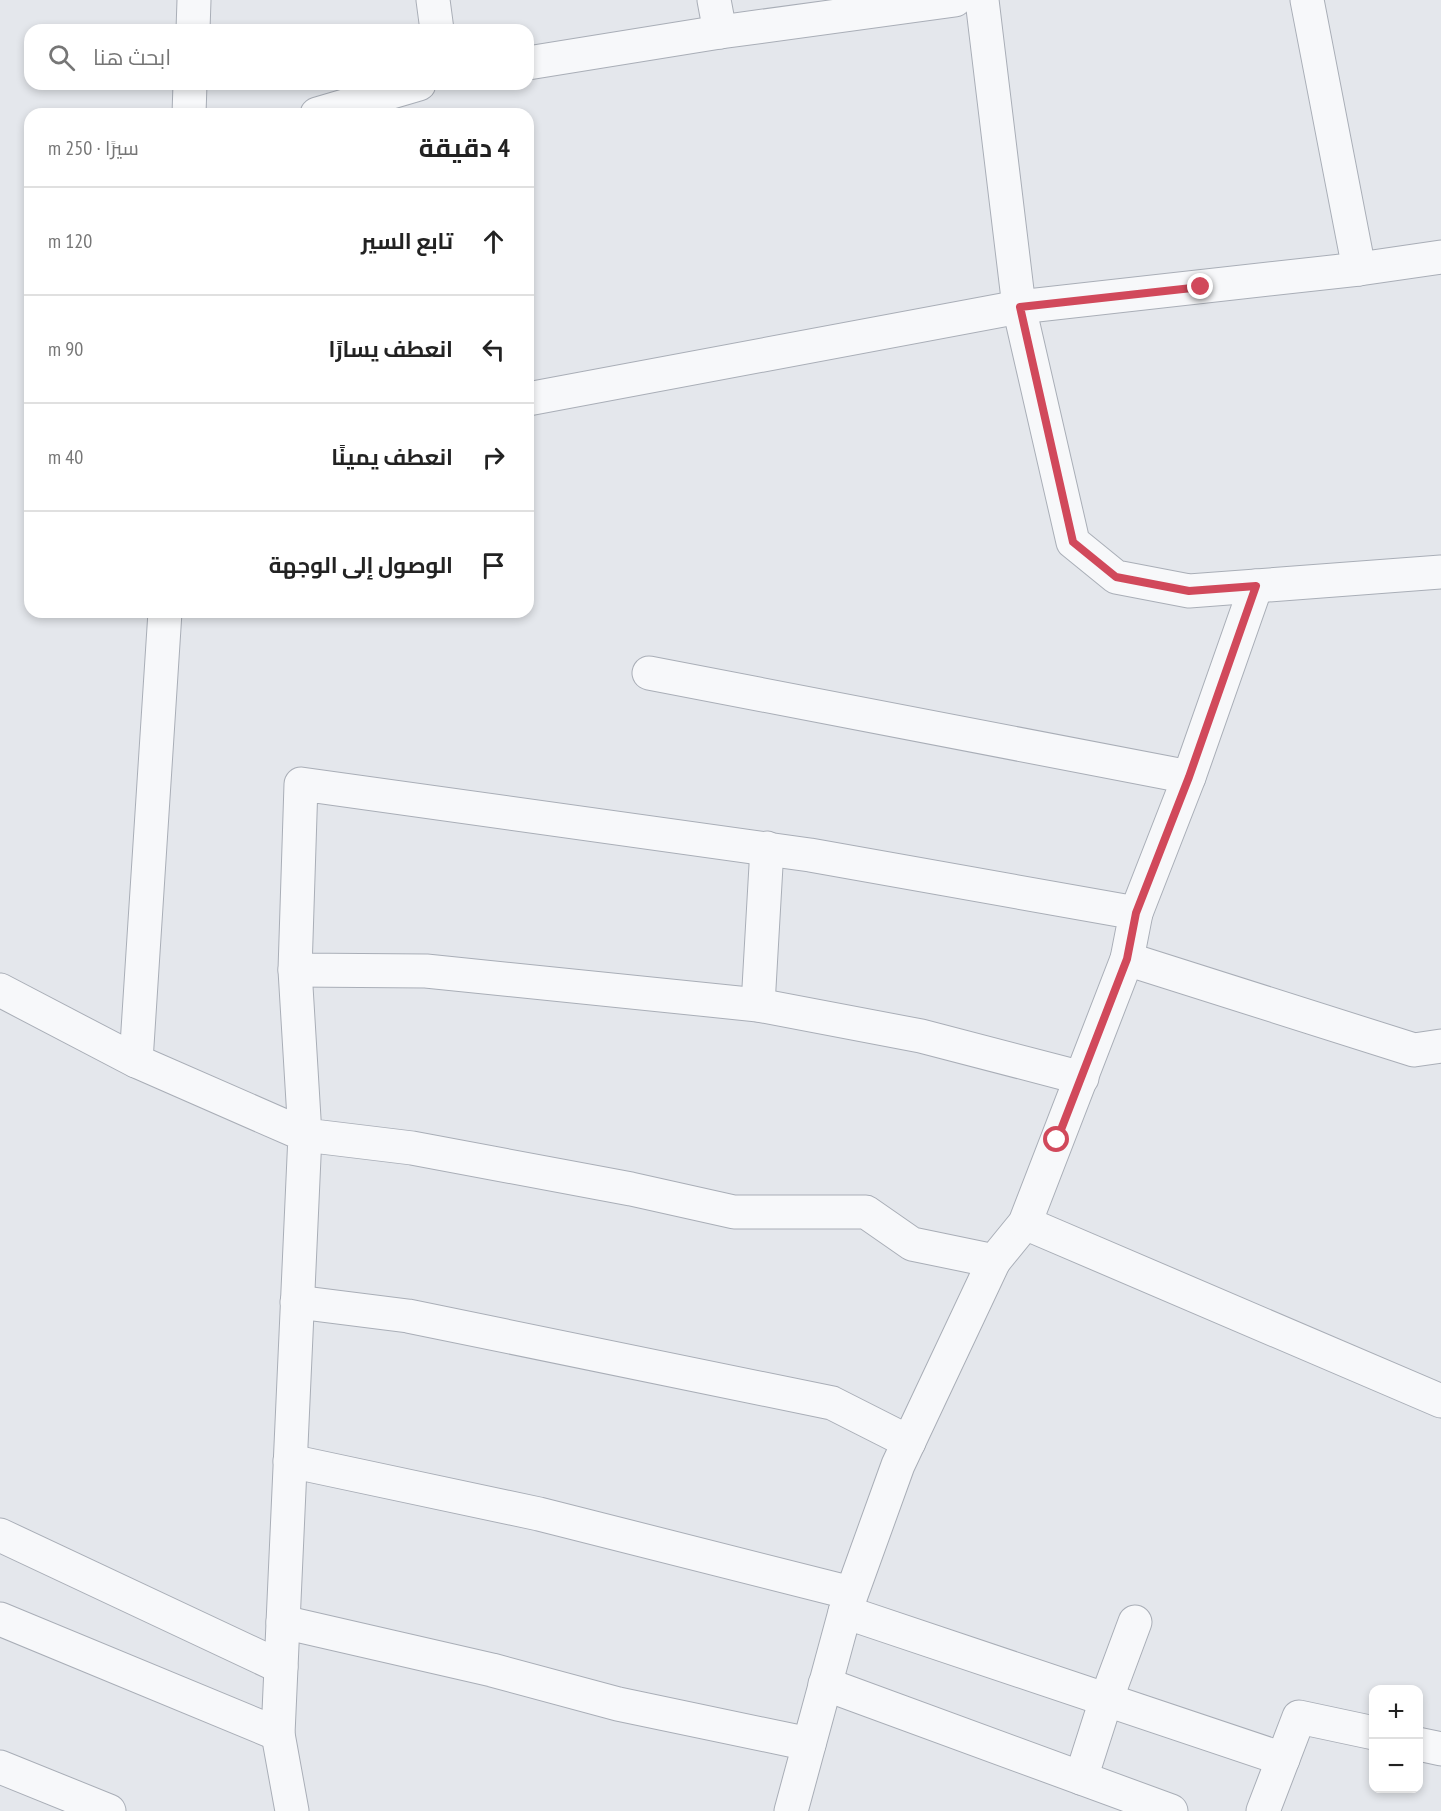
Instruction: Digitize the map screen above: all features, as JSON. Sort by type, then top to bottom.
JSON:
[{"type":"street","points":[[193,24],[194,0]]},
{"type":"street","points":[[433,0],[436,24]]},
{"type":"street","points":[[714,0],[720,32]]},
{"type":"street","points":[[534,62],[720,32],[955,0]]},
{"type":"street","points":[[982,0],[1020,307],[1073,542],[1116,577],[1189,591],[1441,572]]},
{"type":"street","points":[[1307,0],[1359,269]]},
{"type":"street","points":[[189,108],[190,90]]},
{"type":"street","points":[[337,108],[399,90]]},
{"type":"street","points":[[534,398],[1020,307],[1359,269],[1441,257]]},
{"type":"street","points":[[791,1811],[848,1602],[898,1465],[994,1261],[1024,1223],[1127,959],[1136,913],[1189,777],[1256,586]]},
{"type":"street","points":[[136,1061],[165,618]]},
{"type":"street","points":[[649,673],[1189,777]]},
{"type":"street","points":[[292,1811],[278,1734],[305,1135],[295,970],[301,784],[767,848],[1136,913]]},
{"type":"street","points":[[758,1005],[767,848]]},
{"type":"street","points":[[1127,959],[1414,1050],[1441,1046]]},
{"type":"street","points":[[295,970],[426,971],[758,1005],[921,1036],[1082,1078]]},
{"type":"street","points":[[0,990],[136,1061],[305,1135],[412,1148],[631,1189],[734,1212],[866,1212],[912,1244],[994,1261]]},
{"type":"street","points":[[1024,1223],[1441,1401]]},
{"type":"street","points":[[297,1302],[408,1316],[832,1403],[909,1442]]},
{"type":"street","points":[[290,1461],[538,1514],[848,1602],[1106,1700],[1283,1760]]},
{"type":"street","points":[[0,1535],[281,1667]]},
{"type":"street","points":[[0,1619],[278,1734]]},
{"type":"street","points":[[283,1622],[492,1670],[618,1704],[809,1744]]},
{"type":"street","points":[[1081,1778],[1106,1700],[1135,1623]]},
{"type":"street","points":[[825,1684],[1171,1811]]},
{"type":"street","points":[[1263,1811],[1299,1717],[1369,1732]]},
{"type":"street","points":[[1423,1745],[1441,1749]]},
{"type":"street","points":[[0,1767],[109,1811]]},
{"type":"route","points":[[1057,1140],[1127,959],[1136,913],[1189,777],[1256,586],[1189,591],[1116,577],[1073,542],[1020,307],[1201,287]]}]
